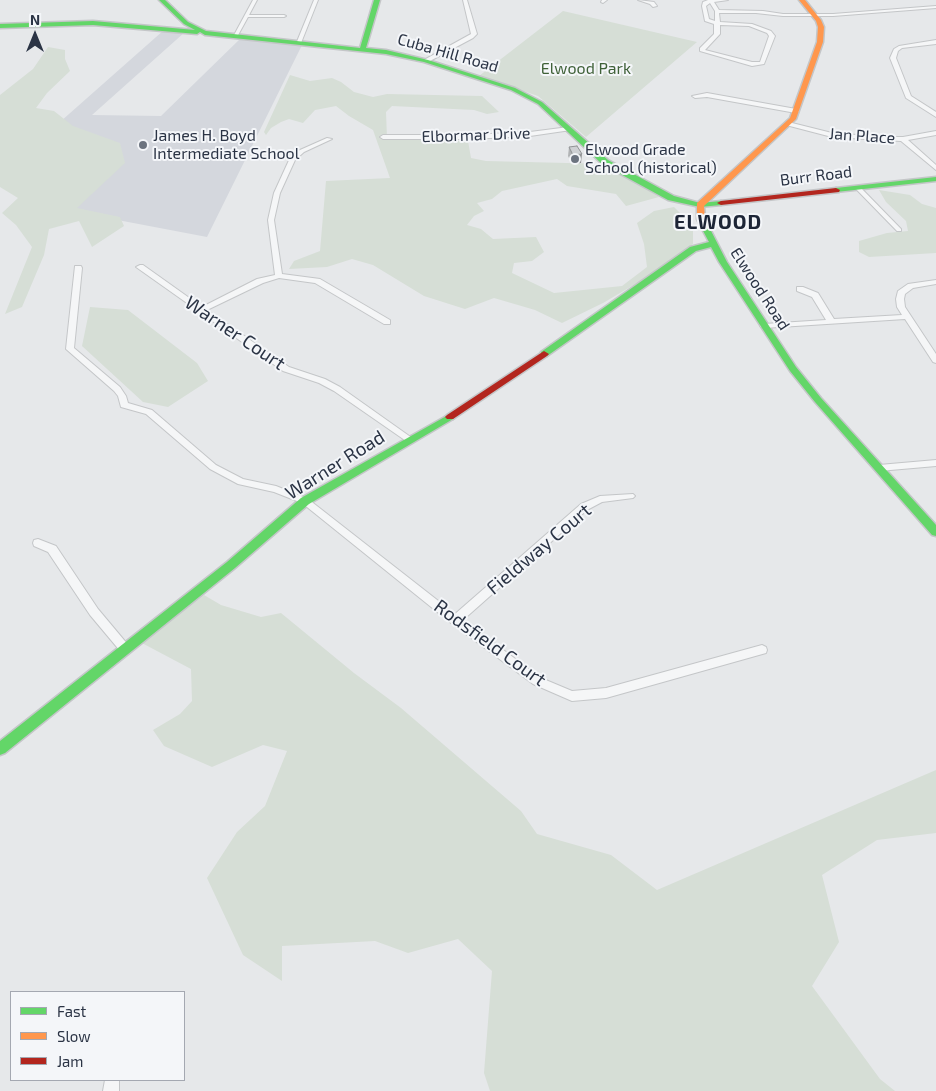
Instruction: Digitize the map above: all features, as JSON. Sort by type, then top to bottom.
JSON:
[{"type":"main road","name":"Cuba Hill Road","points":[[162,0],[186,23],[205,33],[386,52],[426,62],[524,93],[540,103],[605,162],[671,198],[700,205]]},
{"type":"main road","points":[[363,49],[376,0]]},
{"type":"main road","points":[[700,205],[788,124],[796,111],[820,42],[821,27],[816,15],[802,0]]},
{"type":"main road","points":[[2,27],[93,23],[205,33]]},
{"type":"main road","name":"Burr Road","points":[[700,205],[936,178]]},
{"type":"main road","name":"Elwood Road","points":[[700,205],[702,219],[712,244],[794,369],[818,400],[936,532]]},
{"type":"main road","name":"Warner Road","points":[[0,749],[230,565],[305,501],[446,420],[484,396],[693,249],[712,244]]},
{"type":"street","points":[[235,36],[255,0]]},
{"type":"street","points":[[298,43],[316,0]]},
{"type":"street","points":[[370,0],[376,0]]},
{"type":"street","points":[[426,62],[474,34],[465,0]]},
{"type":"street","points":[[640,0],[652,3],[655,6]]},
{"type":"street","points":[[710,1],[717,11],[717,23],[717,34],[702,49],[703,51],[752,64],[762,63],[772,36],[769,32],[750,25],[717,23],[707,20],[705,3],[710,1],[726,0]]},
{"type":"street","points":[[717,11],[783,15],[847,15],[935,8]]},
{"type":"street","points":[[246,16],[284,16]]},
{"type":"street","points":[[936,42],[901,47],[896,50],[893,58],[908,97],[936,115]]},
{"type":"street","points":[[695,96],[707,96],[796,111]]},
{"type":"street","name":"Jan Place","points":[[788,124],[832,135],[903,139],[936,132]]},
{"type":"street","name":"Elbormar Drive","points":[[383,138],[471,137],[530,134],[569,129]]},
{"type":"street","points":[[903,139],[936,168]]},
{"type":"street","points":[[279,276],[271,220],[277,193],[292,159],[302,151],[329,140]]},
{"type":"street","points":[[858,188],[899,230]]},
{"type":"street","name":"Warner Court","points":[[140,267],[286,369],[322,381],[337,389],[409,440]]},
{"type":"street","name":"Rodsfield Court","points":[[78,268],[70,348],[117,389],[122,396],[124,405],[149,412],[213,467],[241,482],[276,489],[305,501],[455,620],[537,681],[572,696],[606,693],[762,650]]},
{"type":"street","points":[[202,310],[260,281],[279,276],[317,282],[387,322]]},
{"type":"street","points":[[934,355],[907,317],[902,307],[902,293],[911,286],[936,282]]},
{"type":"street","points":[[800,289],[815,295],[831,321]]},
{"type":"street","points":[[764,326],[907,317]]},
{"type":"street","points":[[879,468],[936,463]]},
{"type":"street","name":"Fieldway Court","points":[[455,620],[584,506],[600,499],[630,496]]},
{"type":"street","points":[[38,542],[52,549],[94,612],[124,649]]},
{"type":"shaded area","name":"James H. Boyd Intermediate School","points":[[164,30],[185,32],[92,115],[161,116],[241,38],[302,45],[207,237],[65,210],[0,175]]},
{"type":"green space","name":"Elwood Park","points":[[563,11],[697,42],[586,137],[538,96],[479,76]]},
{"type":"green space","points":[[48,47],[65,50],[65,59],[70,71],[47,93],[36,108],[54,111],[73,126],[120,143],[125,163],[77,208],[120,217],[124,226],[92,247],[79,221],[49,229],[44,255],[22,307],[5,314],[32,247],[16,225],[2,213],[18,198],[0,187],[0,95],[33,69]]},
{"type":"green space","points":[[290,75],[310,81],[332,78],[354,92],[373,97],[387,94],[482,96],[499,112],[487,114],[474,110],[392,106],[386,112],[387,138],[468,141],[471,158],[486,161],[608,164],[659,197],[626,206],[616,194],[567,186],[557,179],[502,191],[492,199],[477,203],[484,211],[474,216],[467,225],[481,229],[493,239],[536,237],[544,252],[532,261],[514,263],[512,273],[554,293],[622,286],[647,267],[644,244],[637,223],[654,211],[674,207],[693,226],[693,244],[644,279],[603,303],[562,323],[535,310],[494,298],[465,309],[424,296],[373,265],[352,259],[327,267],[289,269],[294,261],[320,251],[326,181],[390,178],[373,130],[336,106],[315,110],[303,123],[289,119],[281,122],[271,128],[266,135],[264,132]]},
{"type":"green space","points":[[879,190],[910,195],[922,204],[936,208],[936,253],[869,257],[859,252],[859,241],[887,233],[908,231],[906,221],[886,202]]},
{"type":"green space","points":[[90,307],[128,310],[197,363],[208,381],[168,407],[143,402],[82,346]]},
{"type":"green space","points":[[204,595],[221,605],[261,617],[281,613],[354,673],[401,708],[521,811],[537,834],[611,855],[657,890],[936,770],[936,833],[877,840],[822,875],[839,942],[812,986],[880,1079],[895,1091],[490,1091],[484,1073],[492,971],[458,939],[408,953],[375,941],[282,946],[282,981],[243,955],[207,878],[237,832],[265,806],[287,751],[263,745],[212,767],[164,746],[153,730],[180,714],[192,701],[191,669],[140,642]]},
{"type":"building","points":[[577,146],[582,154],[573,155],[569,147]]},
{"type":"traffic: fast","points":[[162,0],[186,23],[205,33],[386,52],[426,61],[513,89],[540,103],[605,162],[671,198],[700,205],[721,203]]},
{"type":"traffic: fast","points":[[363,49],[377,0]]},
{"type":"traffic: fast","points":[[0,26],[93,23],[197,32]]},
{"type":"traffic: fast","points":[[836,190],[936,179]]},
{"type":"traffic: fast","points":[[705,227],[723,262],[793,369],[818,400],[936,532]]},
{"type":"traffic: fast","points":[[544,354],[693,249],[712,244]]},
{"type":"traffic: fast","points":[[0,749],[231,565],[305,501],[450,417]]},
{"type":"traffic: slow","points":[[705,227],[701,219],[700,205],[793,119],[820,42],[821,27],[819,21],[802,0]]},
{"type":"traffic: jam","points":[[721,203],[836,190]]},
{"type":"traffic: jam","points":[[450,417],[544,354]]},
{"type":"place","name":"James H. Boyd Intermediate School","points":[[143,145]]},
{"type":"place","name":"Elwood Grade School (historical)","points":[[575,159]]},
{"type":"district","name":"ELWOOD","points":[[718,222]]}]
